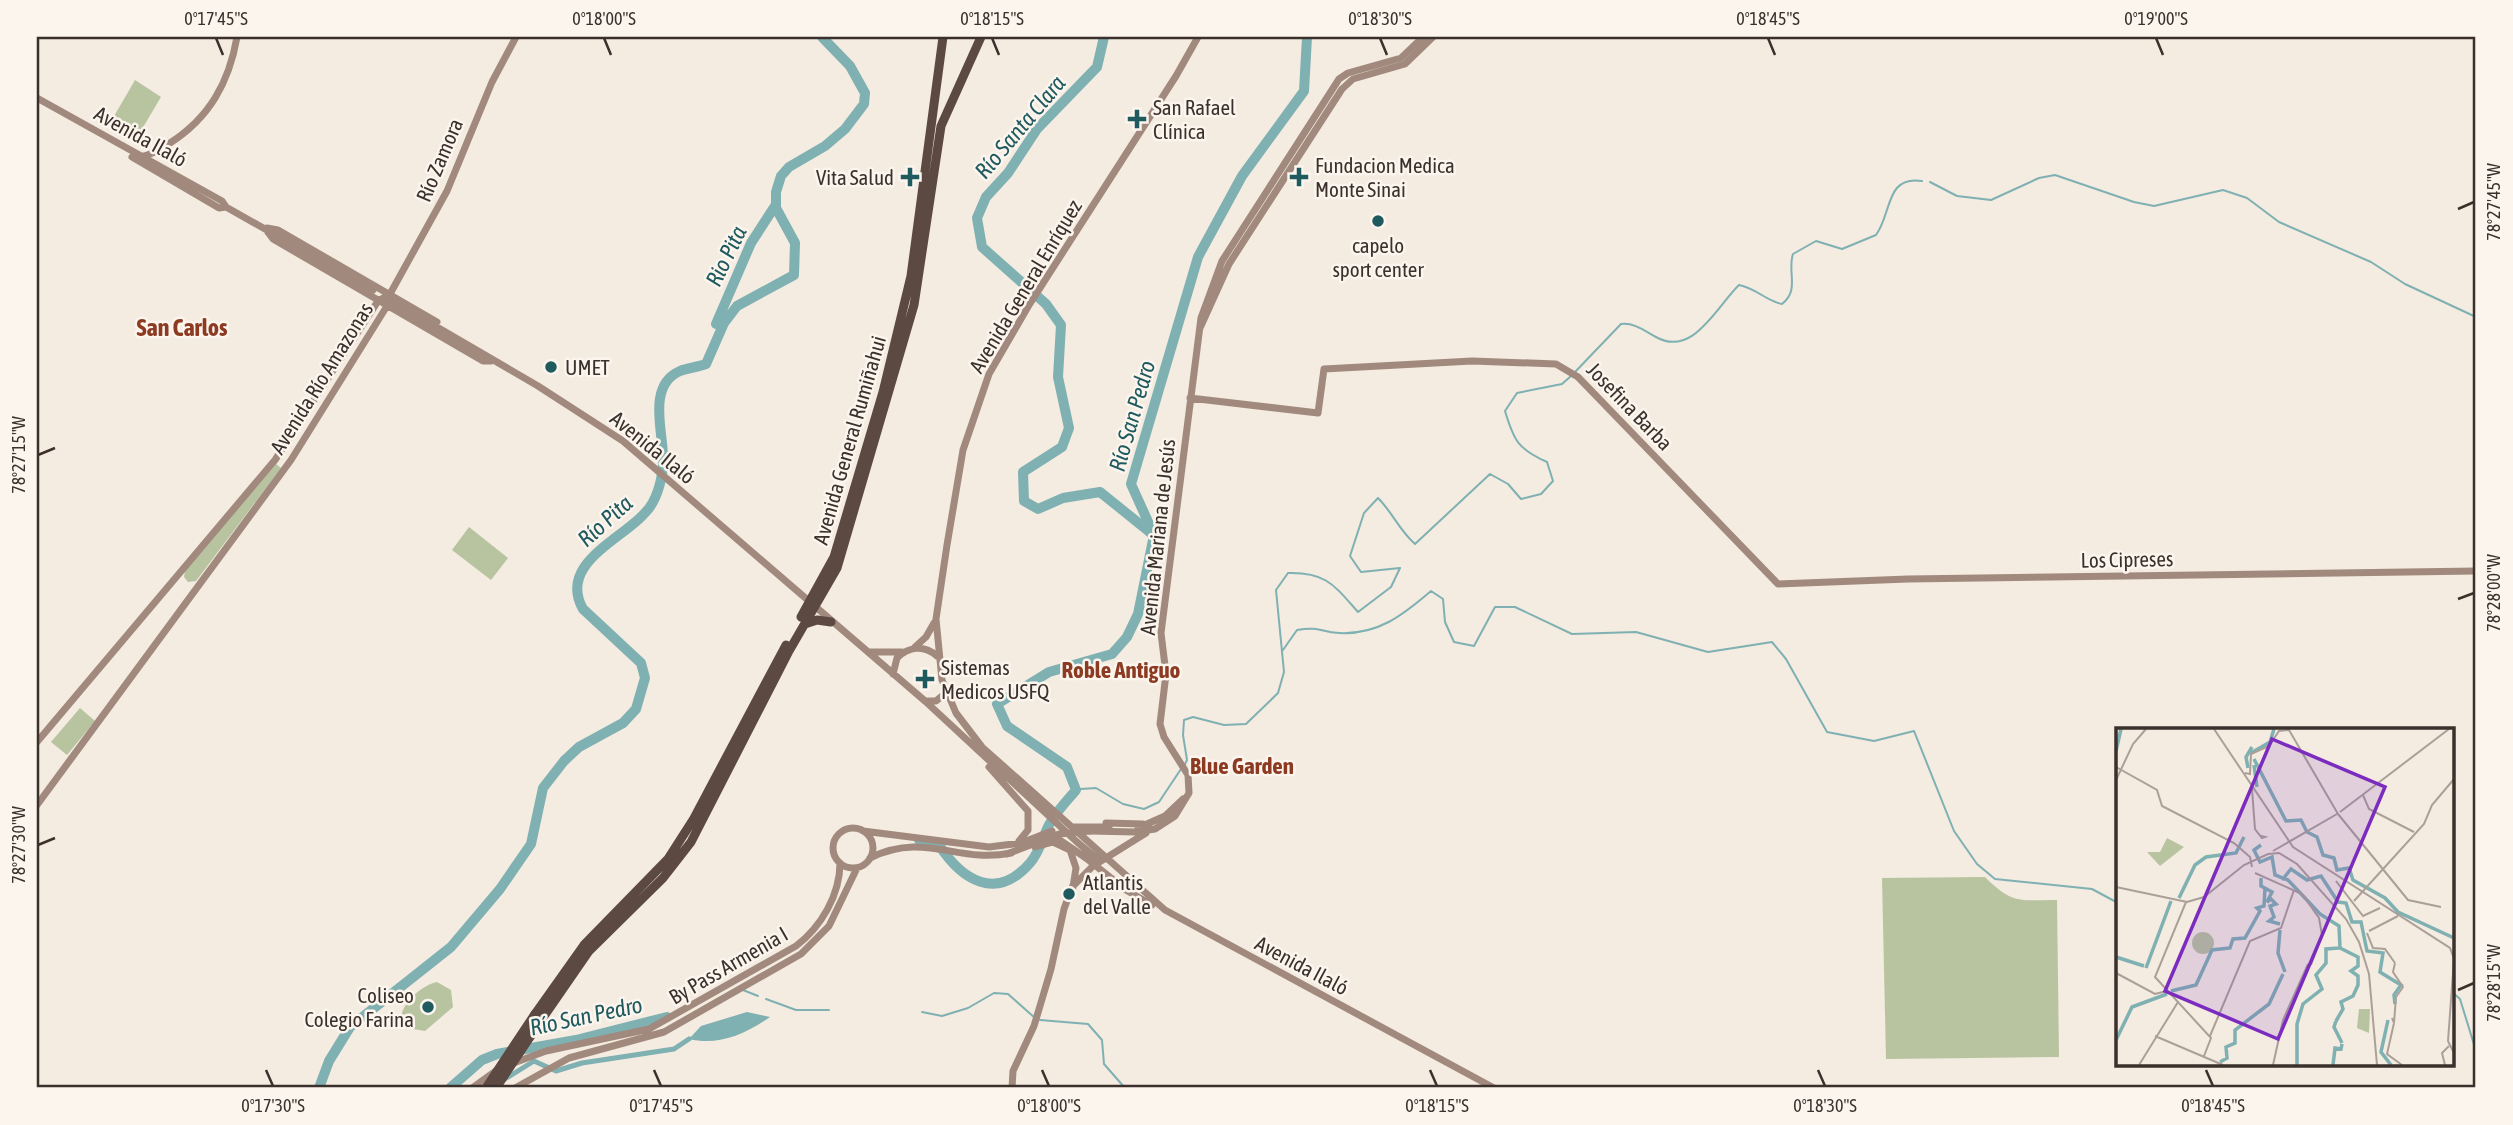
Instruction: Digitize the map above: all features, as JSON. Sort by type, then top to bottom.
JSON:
[{"type":"highway","name":"Avenida General Rumiñahui","points":[[696,824],[803,625],[834,557],[883,392],[912,276],[943,37]]},
{"type":"highway","name":"Avenida General Rumiñahui","points":[[696,824],[812,605],[839,562],[920,276],[941,125],[981,37]]},
{"type":"highway","points":[[803,625],[817,620],[831,622]]},
{"type":"highway","points":[[486,1088],[589,951],[669,871],[696,824]]},
{"type":"highway","points":[[496,1088],[570,961],[661,868],[696,824]]},
{"type":"main road","points":[[140,157],[156,152],[180,137],[208,112],[232,63],[237,37]]},
{"type":"main road","name":"Río Zamora","points":[[390,294],[443,200],[492,82],[516,37]]},
{"type":"main road","name":"Avenida General Enríquez","points":[[937,656],[936,619],[960,463],[989,374],[1029,304],[1177,76],[1198,37]]},
{"type":"main road","points":[[1345,80],[1401,58],[1423,37]]},
{"type":"main road","points":[[1345,80],[1405,64],[1433,37]]},
{"type":"main road","name":"Avenida Mariana de Jesús","points":[[1189,778],[1168,743],[1160,717],[1166,674],[1161,633],[1199,329],[1229,264],[1345,80]]},
{"type":"main road","name":"Avenida Ilaló","points":[[37,100],[222,201],[226,207],[373,290]]},
{"type":"main road","name":"Avenida Ilaló","points":[[37,100],[219,208],[226,207]]},
{"type":"main road","points":[[263,228],[278,230],[390,294],[486,352],[495,362]]},
{"type":"main road","points":[[263,228],[273,239],[378,300],[391,304],[484,361],[495,362]]},
{"type":"main road","name":"Avenida Río Amazonas","points":[[37,741],[275,460],[378,300],[390,294],[391,304],[293,456],[37,805]]},
{"type":"main road","name":"Josefina Barba","points":[[1190,398],[1318,413],[1324,369],[1472,361],[1556,364],[1570,369],[1778,584]]},
{"type":"main road","name":"Avenida Ilaló","points":[[495,362],[602,427],[658,470],[893,674]]},
{"type":"main road","name":"Los Cipreses","points":[[1778,584],[1908,579],[2476,571]]},
{"type":"main road","name":"Avenida General Enríquez","points":[[915,647],[926,637],[936,619]]},
{"type":"main road","points":[[866,652],[886,655],[915,647],[927,649],[937,656],[947,692],[936,701],[925,701],[893,674],[895,662],[903,652]]},
{"type":"main road","name":"Avenida Ilaló","points":[[947,692],[968,730],[1042,805]]},
{"type":"main road","name":"Avenida Ilaló","points":[[925,701],[1165,910],[1494,1088]]},
{"type":"main road","points":[[965,738],[1027,808],[1030,824],[1026,835],[1013,845]]},
{"type":"main road","points":[[1012,1088],[1013,1071],[1038,1012],[1072,887],[1075,861],[1063,845],[1048,842],[1007,854],[980,856],[908,846],[870,858],[857,867],[840,863],[834,853],[837,836],[846,829],[979,847],[1013,845],[1066,828],[1136,830],[1160,820],[1179,803],[1189,778]]},
{"type":"main road","points":[[1072,887],[1088,870],[1104,859],[1170,821],[1180,811],[1189,793],[1189,778]]},
{"type":"main road","points":[[1063,823],[1143,824],[1157,819],[1179,803]]},
{"type":"main road","points":[[1007,854],[1076,830],[1151,830]]},
{"type":"main road","points":[[863,831],[871,841],[870,858]]},
{"type":"main road","points":[[1047,838],[1067,842],[1126,890],[1165,910]]},
{"type":"main road","name":"By Pass Armenia I","points":[[472,1088],[487,1075],[546,1051],[642,1032],[796,947],[813,933],[825,913],[837,887],[840,863]]},
{"type":"main road","name":"By Pass Armenia I","points":[[515,1088],[558,1063],[664,1032],[801,954],[829,926],[857,867]]},
{"type":"green space","points":[[135,80],[161,97],[139,134],[113,118]]},
{"type":"green space","points":[[276,464],[281,468],[196,581],[188,582],[184,577],[185,571]]},
{"type":"green space","points":[[469,527],[508,558],[491,580],[452,550]]},
{"type":"green space","points":[[80,708],[95,721],[67,755],[51,742]]},
{"type":"green space","points":[[1985,877],[2010,897],[2057,900],[2059,1057],[1886,1059],[1882,878]]},
{"type":"green space","name":"Coliseo Colegio Farina","points":[[437,982],[451,990],[453,1007],[425,1031],[407,1028],[401,1017],[405,1006],[420,990]]},
{"type":"water","points":[[747,1012],[770,1017],[751,1029],[721,1040],[689,1039],[701,1026]]},
{"type":"waterway","name":"Río Pita","points":[[319,1088],[329,1061],[350,1027],[451,947],[500,889],[531,844],[543,788],[564,761],[579,747],[623,723],[636,709],[645,678],[641,663],[583,609],[577,591],[580,576],[588,562],[631,526],[653,502],[663,467],[659,408],[664,386],[680,371],[706,364],[724,323],[737,306],[794,275],[795,243],[776,208],[776,192],[781,176],[789,167],[825,146],[845,129],[864,104],[865,93],[850,66],[822,37]]},
{"type":"waterway","name":"Río Santa Clara","points":[[1104,37],[1097,67],[1037,129],[1008,173],[986,197],[977,218],[982,247],[1046,304],[1061,325],[1058,377],[1069,428],[1062,447],[1023,472],[1024,501],[1038,509],[1063,498],[1100,492],[1151,533]]},
{"type":"waterway","name":"Río San Pedro","points":[[919,840],[939,845],[958,868],[980,882],[1005,882],[1030,863],[1053,819],[1076,790],[1067,767],[1007,726],[997,704],[1049,672],[1112,654],[1127,637],[1138,614],[1154,535],[1131,484],[1198,257],[1242,176],[1304,91],[1307,37]]},
{"type":"waterway","points":[[1930,182],[1957,196],[1991,200],[2039,178],[2055,175],[2134,202],[2154,206],[2223,190],[2247,198],[2279,222],[2371,262],[2405,284],[2476,317]]},
{"type":"waterway","points":[[1575,372],[1621,324],[1634,326],[1669,342],[1681,341],[1693,335],[1739,285],[1782,304],[1792,287],[1793,254],[1816,241],[1842,249],[1876,235],[1895,190],[1901,184],[1922,181]]},
{"type":"waterway","name":"Rio Pita","points":[[716,324],[751,243],[775,206]]},
{"type":"waterway","points":[[1185,764],[1184,720],[1193,717],[1224,725],[1246,724],[1278,693],[1284,672],[1276,590],[1288,573],[1321,578],[1342,594],[1358,612],[1391,587],[1400,568],[1361,572],[1350,556],[1364,513],[1378,498],[1415,544],[1490,474],[1508,484],[1521,499],[1541,494],[1553,481],[1547,462],[1529,453],[1518,443],[1505,411],[1517,393],[1562,384],[1571,376]]},
{"type":"waterway","points":[[1283,650],[1297,630],[1353,633],[1378,627],[1400,615],[1431,591],[1443,599],[1445,622],[1454,642],[1474,646],[1495,607],[1515,607],[1572,634],[1636,632],[1708,652],[1772,642],[1786,659],[1827,732],[1874,741],[1914,731],[1954,831],[1977,864],[1995,879],[2092,889],[2116,902]]},
{"type":"waterway","points":[[1081,789],[1096,788],[1123,804],[1144,809],[1159,802],[1181,769]]},
{"type":"waterway","points":[[743,990],[758,996]]},
{"type":"waterway","points":[[922,1012],[942,1016],[968,1008],[994,993],[1008,994],[1035,1018]]},
{"type":"waterway","points":[[2454,994],[2460,999],[2476,1051]]},
{"type":"waterway","points":[[766,999],[796,1010],[829,1010]]},
{"type":"waterway","name":"Río San Pedro","points":[[450,1088],[482,1060],[497,1054],[576,1040],[667,1017]]},
{"type":"waterway","points":[[1040,1020],[1088,1024],[1102,1040],[1104,1064],[1125,1088]]},
{"type":"waterway","points":[[505,1079],[534,1061],[556,1071],[582,1063],[674,1049],[689,1039]]},
{"type":"place","name":"San Rafael Clínica","points":[[1137,119]]},
{"type":"place","name":"Vita Salud","points":[[910,177]]},
{"type":"place","name":"Fundacion Medica Monte Sinai","points":[[1299,177]]},
{"type":"place","name":"capelo sport center","points":[[1378,221]]},
{"type":"place","name":"UMET","points":[[551,367]]},
{"type":"place","name":"Sistemas Medicos USFQ","points":[[925,679]]},
{"type":"place","name":"Atlantis del Valle","points":[[1069,894]]},
{"type":"place","name":"Coliseo Colegio Farina","points":[[428,1007]]},
{"type":"district","name":"San Carlos","points":[[182,327]]},
{"type":"district","name":"Roble Antiguo","points":[[1121,670]]},
{"type":"district","name":"Blue Garden","points":[[1242,766]]}]
